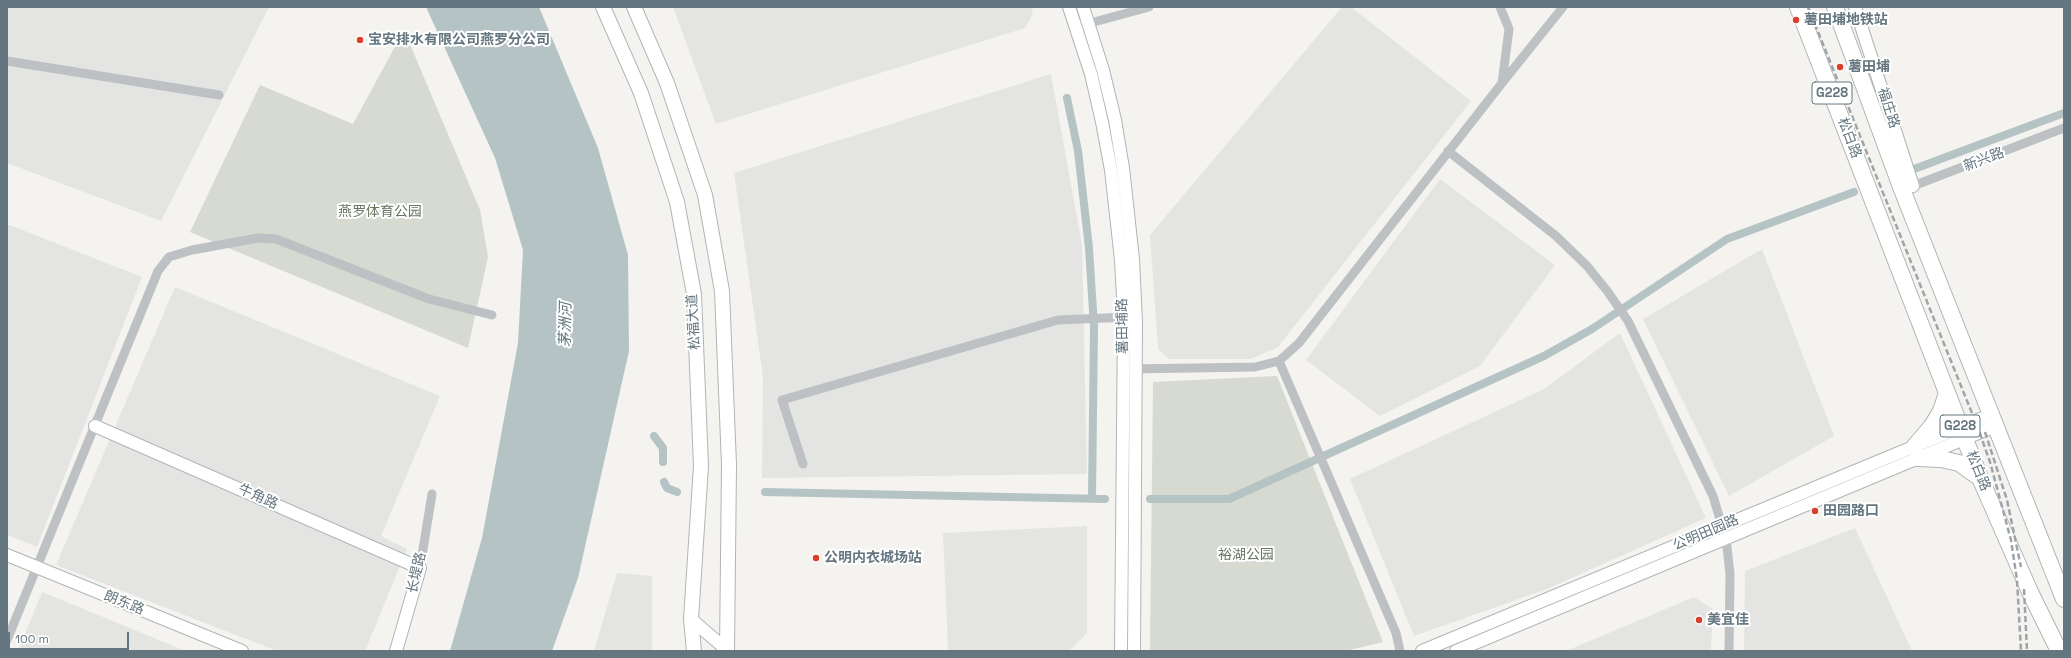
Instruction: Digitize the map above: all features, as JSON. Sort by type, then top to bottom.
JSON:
[{"type":"highway","name":"松白路","points":[[1798,7],[1980,478],[2030,592],[2059,651]]},
{"type":"highway","name":"G228","points":[[1835,7],[1894,167],[1906,188],[1993,420],[2064,599]]},
{"type":"highway","points":[[1947,393],[1941,411],[1916,452],[1959,463],[1980,478]]},
{"type":"main road","name":"松福大道","points":[[603,7],[641,93],[677,202],[694,294],[701,466],[691,619],[694,651]]},
{"type":"main road","name":"松福大道","points":[[634,7],[667,83],[705,195],[722,291],[729,465],[727,651]]},
{"type":"street","name":"薯田埔路","points":[[1069,7],[1091,74],[1111,170],[1121,260],[1124,317],[1121,651]]},
{"type":"street","name":"薯田埔路","points":[[1083,7],[1105,78],[1123,168],[1133,260],[1136,317],[1134,651]]},
{"type":"street","points":[[1076,28],[1149,7]]},
{"type":"street","points":[[1500,7],[1509,29],[1502,83]]},
{"type":"street","points":[[1123,369],[1255,367],[1279,361],[1299,343],[1448,151],[1564,7]]},
{"type":"street","name":"福庄路","points":[[1855,7],[1906,188]]},
{"type":"street","points":[[7,61],[219,95]]},
{"type":"street","name":"新兴路","points":[[1906,188],[2064,128]]},
{"type":"street","points":[[1448,151],[1556,236],[1587,266],[1608,292],[1628,321],[1712,496],[1726,538],[1730,574],[1728,651]]},
{"type":"street","points":[[7,640],[158,271],[169,257],[192,250],[258,238],[276,239],[428,299],[492,315]]},
{"type":"street","points":[[803,464],[782,400],[1058,320],[1136,317]]},
{"type":"street","points":[[1279,361],[1396,633],[1400,651]]},
{"type":"street","name":"公明田园路","points":[[1422,651],[1722,526],[1916,452],[1993,420]]},
{"type":"street","name":"牛角路","points":[[95,426],[420,568]]},
{"type":"street","name":"公明田园路","points":[[1456,651],[1726,538],[1916,452]]},
{"type":"street","name":"长堤路","points":[[396,651],[420,568],[432,494]]},
{"type":"street","name":"朗东路","points":[[7,555],[242,651]]},
{"type":"street","points":[[691,619],[727,651]]},
{"type":"shaded area","points":[[7,7],[269,7],[161,221],[7,163]]},
{"type":"shaded area","points":[[673,7],[1031,7],[1033,14],[1025,28],[716,124]]},
{"type":"shaded area","points":[[1342,7],[1351,7],[1471,101],[1278,347],[1251,359],[1169,359],[1158,349],[1150,235]]},
{"type":"shaded area","points":[[1051,74],[1082,245],[1087,474],[762,478],[763,377],[734,173]]},
{"type":"shaded area","points":[[1440,179],[1555,265],[1480,366],[1380,416],[1306,360]]},
{"type":"shaded area","points":[[7,224],[142,277],[37,547],[7,535]]},
{"type":"shaded area","points":[[1762,249],[1834,436],[1729,496],[1643,319]]},
{"type":"shaded area","points":[[175,287],[440,396],[381,536],[407,549],[365,651],[277,651],[56,565]]},
{"type":"shaded area","points":[[1620,333],[1706,518],[1547,589],[1414,636],[1350,479],[1544,389]]},
{"type":"shaded area","points":[[1087,526],[1087,633],[1069,651],[948,651],[943,533]]},
{"type":"shaded area","points":[[1855,528],[1912,651],[1744,651],[1745,571]]},
{"type":"shaded area","points":[[617,573],[652,576],[652,651],[594,651]]},
{"type":"shaded area","points":[[42,592],[186,651],[18,651]]},
{"type":"shaded area","points":[[1694,597],[1713,609],[1711,651],[1566,651]]},
{"type":"green space","name":"燕罗体育公园","points":[[404,30],[480,210],[488,257],[468,348],[190,232],[260,85],[353,124]]},
{"type":"green space","name":"裕湖公园","points":[[1277,376],[1383,642],[1345,651],[1150,651],[1153,382]]},
{"type":"water","name":"茅洲河","points":[[426,7],[539,7],[598,148],[628,255],[629,351],[578,578],[552,651],[450,651],[482,538],[518,343],[523,250],[495,158]]},
{"type":"waterway","points":[[1067,98],[1078,151],[1089,248],[1092,295],[1094,327],[1092,498]]},
{"type":"waterway","points":[[1914,169],[2064,113]]},
{"type":"waterway","points":[[1150,499],[1229,499],[1544,356],[1592,329],[1727,239],[1854,192]]},
{"type":"waterway","points":[[654,436],[663,448],[663,462]]},
{"type":"waterway","points":[[664,482],[667,488],[677,492]]},
{"type":"waterway","points":[[765,492],[1105,499]]},
{"type":"railway","points":[[1808,7],[1978,428],[1990,462],[2011,540],[2017,580],[2021,651]]},
{"type":"railway","points":[[1985,432],[2007,500],[2021,567]]},
{"type":"railway","points":[[2024,589],[2027,651]]},
{"type":"place","name":"薯田埔地铁站","points":[[1796,20]]},
{"type":"place","name":"宝安排水有限公司燕罗分公司","points":[[360,40]]},
{"type":"place","name":"薯田埔","points":[[1840,67]]},
{"type":"place","name":"田园路口","points":[[1815,511]]},
{"type":"place","name":"公明内衣城场站","points":[[816,558]]},
{"type":"place","name":"美宜佳","points":[[1699,620]]}]
